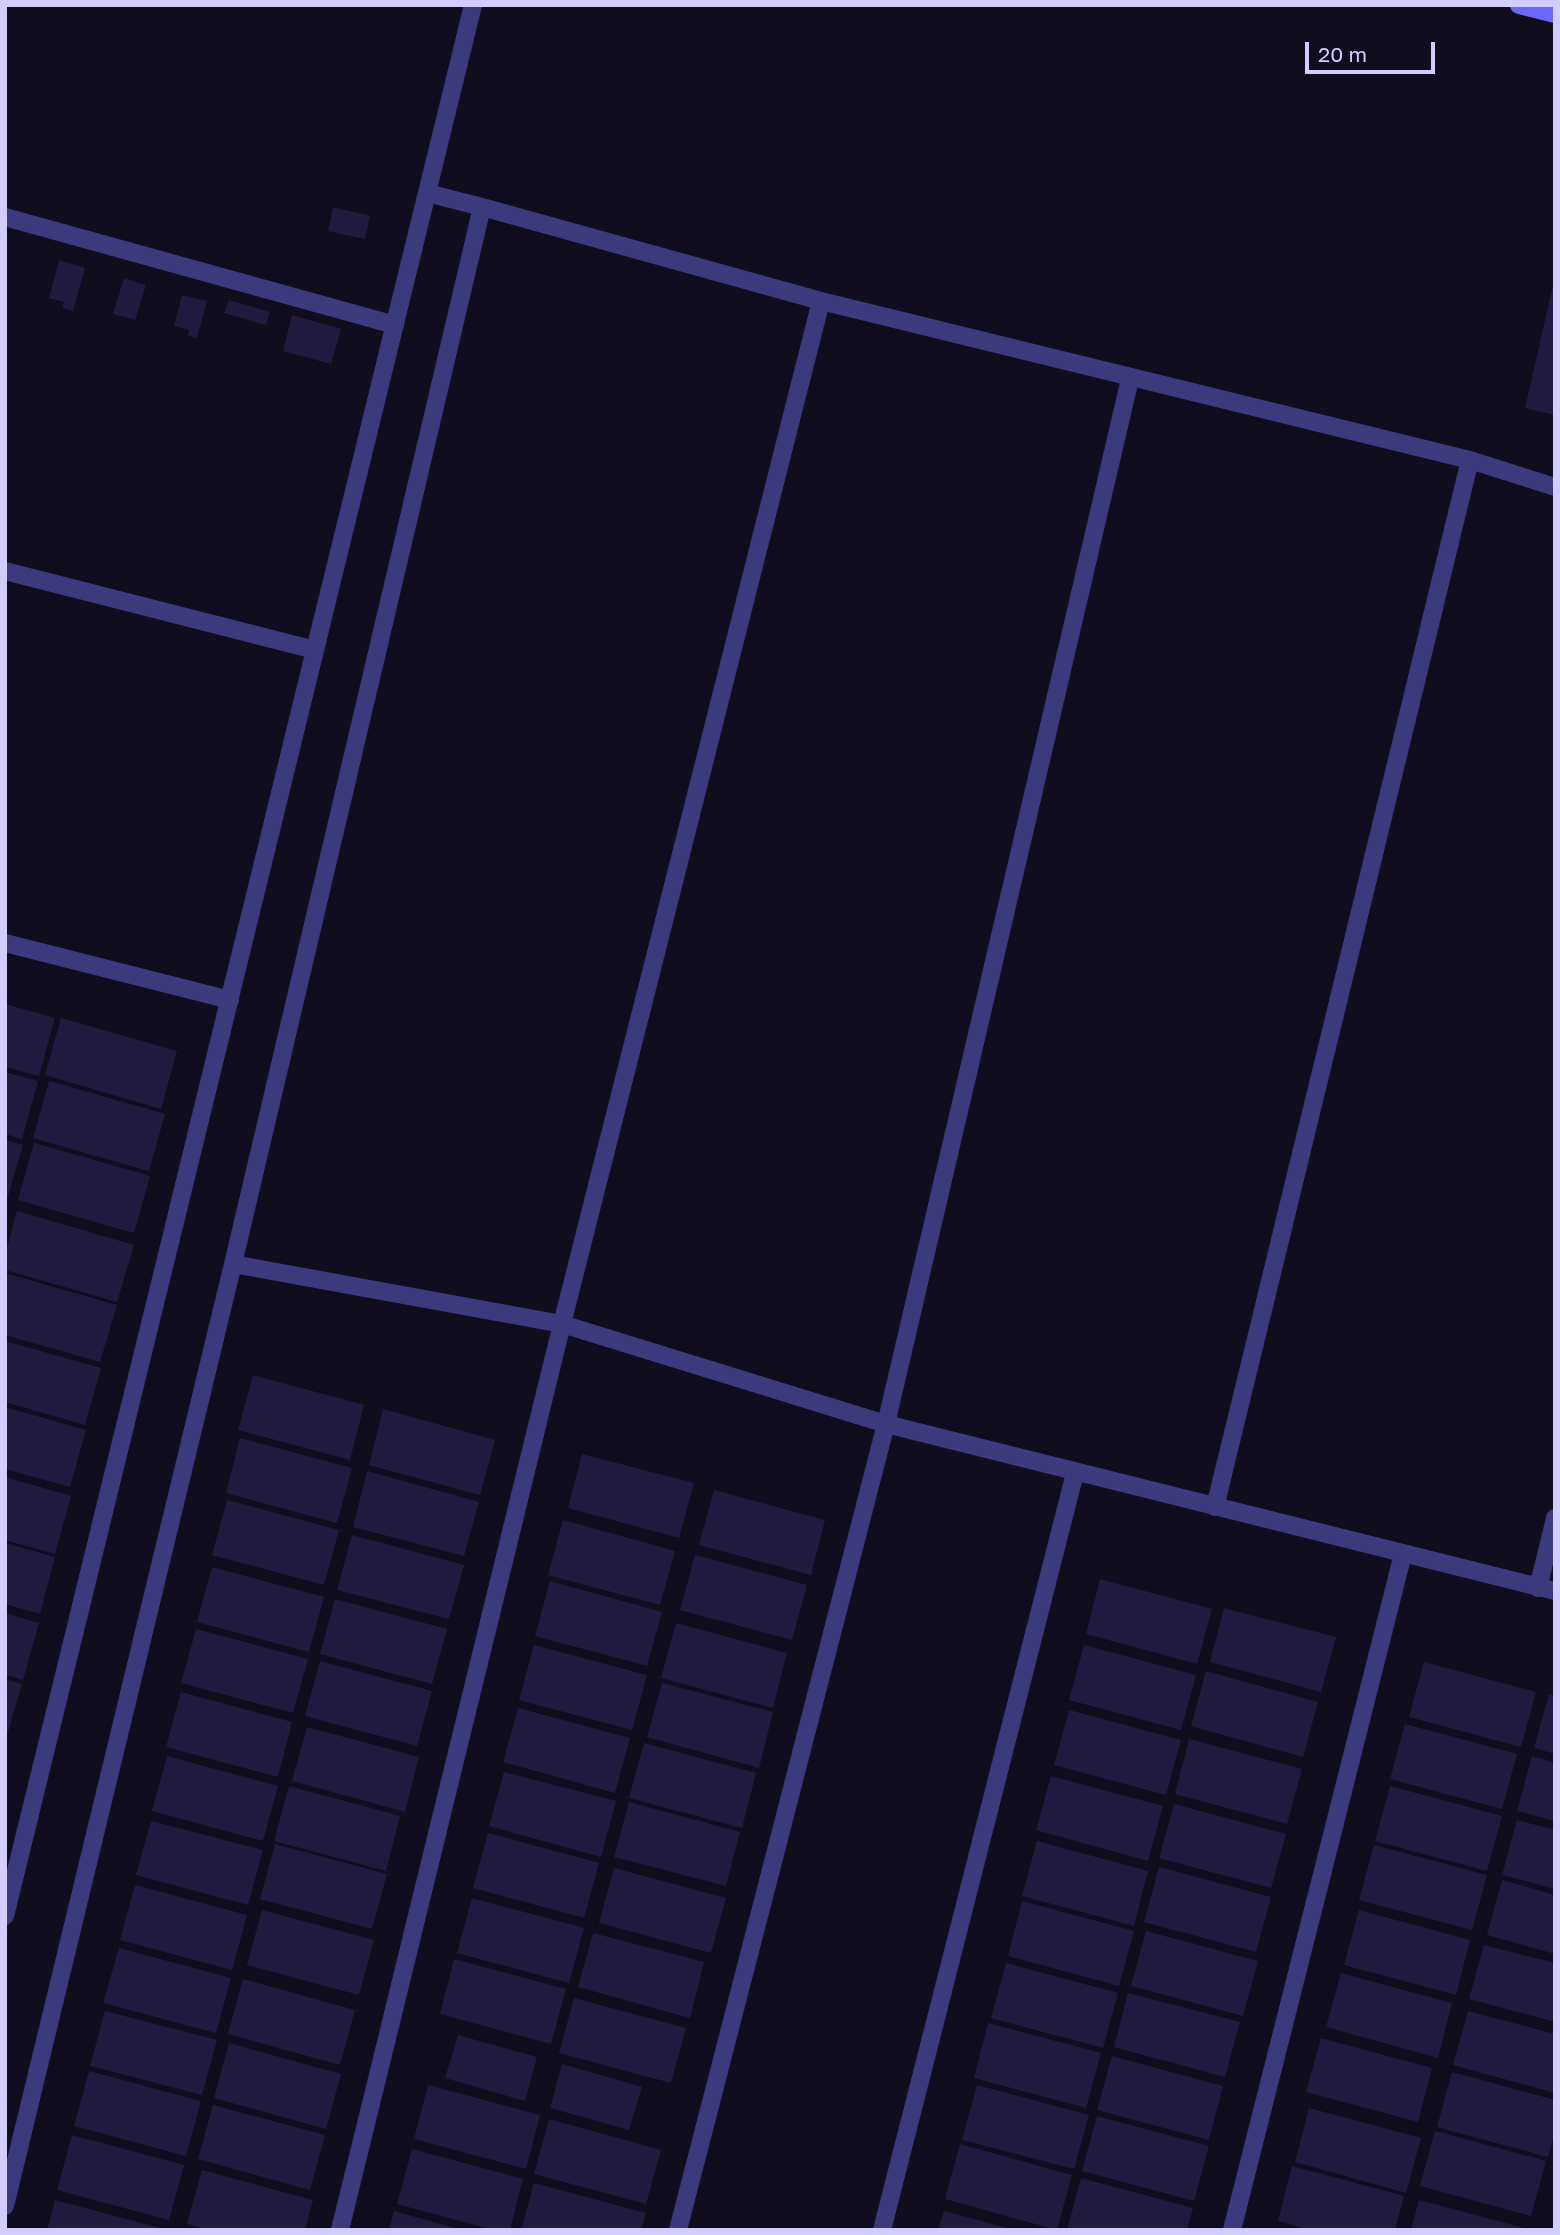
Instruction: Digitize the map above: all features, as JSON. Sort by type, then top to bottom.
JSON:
[{"type":"main road","points":[[1518,5],[1555,14]]},
{"type":"street","points":[[5,1916],[473,5]]},
{"type":"street","points":[[427,193],[821,301],[1130,379],[1470,460],[1555,487]]},
{"type":"street","points":[[5,2206],[233,1264],[482,206]]},
{"type":"street","points":[[5,217],[395,325]]},
{"type":"street","points":[[340,2230],[562,1324],[821,301]]},
{"type":"street","points":[[678,2230],[886,1424],[1130,379]]},
{"type":"street","points":[[1215,1507],[1470,460]]},
{"type":"street","points":[[5,571],[315,650]]},
{"type":"street","points":[[5,943],[230,1000]]},
{"type":"street","points":[[233,1264],[562,1324],[886,1424],[1546,1590],[1555,1518]]},
{"type":"street","points":[[882,2230],[1075,1472]]},
{"type":"street","points":[[1232,2230],[1403,1554]]},
{"type":"building","points":[[333,207],[370,216],[365,239],[328,231]]},
{"type":"building","points":[[59,260],[85,268],[73,311],[62,308],[64,302],[49,298]]},
{"type":"building","points":[[124,278],[146,285],[135,320],[113,314]]},
{"type":"building","points":[[1555,281],[1555,415],[1525,408]]},
{"type":"building","points":[[182,295],[207,301],[197,338],[188,336],[189,330],[174,326]]},
{"type":"building","points":[[229,300],[270,312],[266,325],[224,313]]},
{"type":"building","points":[[292,315],[341,329],[331,364],[283,351]]},
{"type":"building","points":[[5,1004],[55,1018],[39,1076],[5,1067]]},
{"type":"building","points":[[61,1018],[177,1051],[161,1109],[45,1075]]},
{"type":"building","points":[[5,1072],[38,1081],[22,1139],[5,1134]]},
{"type":"building","points":[[49,1081],[165,1114],[149,1171],[33,1138]]},
{"type":"building","points":[[5,1140],[23,1145],[6,1203],[5,1203]]},
{"type":"building","points":[[34,1143],[150,1176],[134,1233],[18,1200]]},
{"type":"building","points":[[17,1211],[134,1245],[117,1302],[5,1270],[5,1255]]},
{"type":"building","points":[[5,1273],[117,1305],[100,1362],[5,1335]]},
{"type":"building","points":[[5,1341],[101,1368],[85,1425],[5,1402]]},
{"type":"building","points":[[253,1375],[364,1405],[350,1460],[238,1430]]},
{"type":"building","points":[[5,1407],[86,1430],[70,1487],[5,1469]]},
{"type":"building","points":[[383,1409],[495,1440],[480,1495],[369,1465]]},
{"type":"building","points":[[240,1438],[352,1468],[337,1523],[226,1493]]},
{"type":"building","points":[[582,1454],[694,1483],[679,1538],[568,1508]]},
{"type":"building","points":[[367,1471],[479,1502],[464,1556],[353,1527]]},
{"type":"building","points":[[5,1477],[71,1496],[55,1554],[5,1540]]},
{"type":"building","points":[[714,1490],[825,1520],[811,1575],[699,1545]]},
{"type":"building","points":[[227,1500],[339,1530],[324,1585],[212,1555]]},
{"type":"building","points":[[563,1520],[675,1551],[660,1605],[548,1575]]},
{"type":"building","points":[[352,1535],[464,1565],[449,1619],[337,1590]]},
{"type":"building","points":[[5,1543],[55,1557],[40,1614],[5,1604]]},
{"type":"building","points":[[695,1555],[807,1585],[792,1640],[680,1610]]},
{"type":"building","points":[[212,1567],[324,1597],[309,1652],[197,1622]]},
{"type":"building","points":[[1100,1579],[1212,1609],[1197,1664],[1086,1634]]},
{"type":"building","points":[[550,1581],[662,1612],[647,1666],[535,1636]]},
{"type":"building","points":[[335,1599],[447,1629],[432,1684],[320,1654]]},
{"type":"building","points":[[1224,1608],[1336,1637],[1321,1692],[1210,1662]]},
{"type":"building","points":[[5,1613],[39,1623],[23,1680],[5,1675]]},
{"type":"building","points":[[676,1623],[787,1653],[773,1708],[661,1678]]},
{"type":"building","points":[[196,1629],[308,1659],[293,1713],[181,1683]]},
{"type":"building","points":[[534,1645],[647,1675],[632,1730],[519,1700]]},
{"type":"building","points":[[1084,1645],[1196,1675],[1181,1730],[1069,1700]]},
{"type":"building","points":[[320,1661],[432,1691],[417,1746],[305,1716]]},
{"type":"building","points":[[1424,1662],[1536,1692],[1521,1747],[1409,1717]]},
{"type":"building","points":[[1206,1671],[1318,1702],[1303,1757],[1191,1726]]},
{"type":"building","points":[[5,1679],[22,1684],[6,1739],[5,1739]]},
{"type":"building","points":[[662,1683],[773,1712],[759,1768],[647,1737]]},
{"type":"building","points":[[181,1692],[292,1722],[278,1777],[166,1747]]},
{"type":"building","points":[[1549,1694],[1555,1695],[1555,1754],[1534,1748]]},
{"type":"building","points":[[518,1708],[630,1738],[615,1793],[503,1762]]},
{"type":"building","points":[[1069,1710],[1181,1740],[1166,1795],[1054,1765]]},
{"type":"building","points":[[1405,1724],[1517,1754],[1502,1809],[1390,1779]]},
{"type":"building","points":[[307,1727],[419,1757],[405,1812],[292,1781]]},
{"type":"building","points":[[1189,1739],[1302,1769],[1287,1824],[1175,1794]]},
{"type":"building","points":[[644,1743],[756,1773],[742,1828],[629,1798]]},
{"type":"building","points":[[167,1756],[278,1786],[263,1841],[152,1811]]},
{"type":"building","points":[[1532,1756],[1555,1763],[1555,1821],[1517,1811]]},
{"type":"building","points":[[504,1772],[616,1801],[601,1857],[489,1826]]},
{"type":"building","points":[[1051,1776],[1163,1806],[1148,1861],[1036,1830]]},
{"type":"building","points":[[289,1786],[400,1816],[386,1871],[274,1841]]},
{"type":"building","points":[[1390,1786],[1502,1816],[1487,1871],[1375,1841]]},
{"type":"building","points":[[629,1802],[740,1832],[726,1886],[614,1857]]},
{"type":"building","points":[[1174,1804],[1286,1834],[1271,1888],[1159,1858]]},
{"type":"building","points":[[1517,1820],[1555,1830],[1555,1889],[1502,1875]]},
{"type":"building","points":[[151,1821],[263,1850],[248,1905],[136,1875]]},
{"type":"building","points":[[488,1833],[599,1863],[584,1918],[473,1888]]},
{"type":"building","points":[[1037,1841],[1148,1871],[1134,1926],[1022,1896]]},
{"type":"building","points":[[275,1844],[387,1874],[372,1929],[260,1899]]},
{"type":"building","points":[[1374,1845],[1487,1875],[1472,1930],[1359,1900]]},
{"type":"building","points":[[1159,1867],[1271,1897],[1256,1952],[1144,1922]]},
{"type":"building","points":[[614,1868],[726,1898],[711,1953],[599,1923]]},
{"type":"building","points":[[1502,1880],[1555,1895],[1555,1954],[1487,1935]]},
{"type":"building","points":[[135,1885],[247,1915],[232,1970],[120,1940]]},
{"type":"building","points":[[472,1898],[584,1928],[569,1983],[457,1953]]},
{"type":"building","points":[[1022,1901],[1134,1931],[1119,1986],[1008,1956]]},
{"type":"building","points":[[262,1910],[374,1940],[359,1995],[247,1965]]},
{"type":"building","points":[[1359,1910],[1470,1940],[1456,1995],[1344,1965]]},
{"type":"building","points":[[1146,1931],[1258,1961],[1243,2016],[1131,1986]]},
{"type":"building","points":[[593,1933],[704,1962],[690,2018],[578,1987]]},
{"type":"building","points":[[1484,1945],[1555,1963],[1555,2022],[1469,1999]]},
{"type":"building","points":[[119,1948],[231,1978],[216,2033],[103,2003]]},
{"type":"building","points":[[454,1959],[566,1989],[551,2044],[440,2014]]},
{"type":"building","points":[[1006,1963],[1118,1993],[1103,2048],[991,2018]]},
{"type":"building","points":[[1341,1973],[1452,2003],[1438,2058],[1326,2027]]},
{"type":"building","points":[[243,1979],[355,2010],[340,2065],[228,2034]]},
{"type":"building","points":[[1128,1993],[1240,2022],[1225,2077],[1114,2047]]},
{"type":"building","points":[[574,1998],[686,2028],[671,2083],[559,2053]]},
{"type":"building","points":[[105,2011],[217,2040],[202,2095],[90,2066]]},
{"type":"building","points":[[1468,2011],[1555,2034],[1555,2093],[1453,2065]]},
{"type":"building","points":[[988,2023],[1101,2053],[1086,2108],[974,2078]]},
{"type":"building","points":[[458,2035],[537,2057],[525,2101],[445,2078]]},
{"type":"building","points":[[1321,2038],[1432,2068],[1418,2122],[1306,2092]]},
{"type":"building","points":[[229,2043],[341,2074],[326,2129],[214,2098]]},
{"type":"building","points":[[1112,2056],[1223,2086],[1209,2140],[1097,2110]]},
{"type":"building","points":[[562,2064],[642,2087],[629,2130],[550,2108]]},
{"type":"building","points":[[89,2071],[201,2101],[186,2156],[74,2126]]},
{"type":"building","points":[[1452,2072],[1555,2100],[1555,2133],[1548,2157],[1437,2127]]},
{"type":"building","points":[[428,2085],[540,2115],[526,2169],[414,2139]]},
{"type":"building","points":[[977,2085],[1089,2115],[1074,2169],[962,2140]]},
{"type":"building","points":[[213,2105],[325,2135],[310,2190],[198,2159]]},
{"type":"building","points":[[1309,2108],[1421,2138],[1406,2193],[1295,2162]]},
{"type":"building","points":[[1097,2116],[1209,2146],[1194,2201],[1082,2171]]},
{"type":"building","points":[[549,2119],[661,2150],[646,2204],[534,2174]]},
{"type":"building","points":[[1435,2131],[1546,2161],[1531,2216],[1420,2186]]},
{"type":"building","points":[[72,2135],[184,2165],[169,2220],[57,2190]]},
{"type":"building","points":[[960,2144],[1072,2175],[1057,2230],[945,2199]]},
{"type":"building","points":[[412,2149],[523,2179],[510,2230],[493,2230],[397,2204]]},
{"type":"building","points":[[1292,2166],[1404,2196],[1395,2230],[1310,2230],[1278,2221]]},
{"type":"building","points":[[202,2170],[313,2200],[305,2230],[208,2230],[187,2224]]},
{"type":"building","points":[[1081,2178],[1193,2208],[1187,2230],[1067,2230]]},
{"type":"building","points":[[534,2183],[646,2213],[641,2230],[521,2230]]},
{"type":"building","points":[[55,2200],[164,2229],[164,2230],[47,2230]]},
{"type":"building","points":[[1419,2200],[1528,2229],[1528,2230],[1411,2230]]},
{"type":"building","points":[[394,2211],[459,2229],[459,2230],[389,2230]]},
{"type":"building","points":[[944,2211],[1011,2229],[1011,2230],[938,2230]]}]
